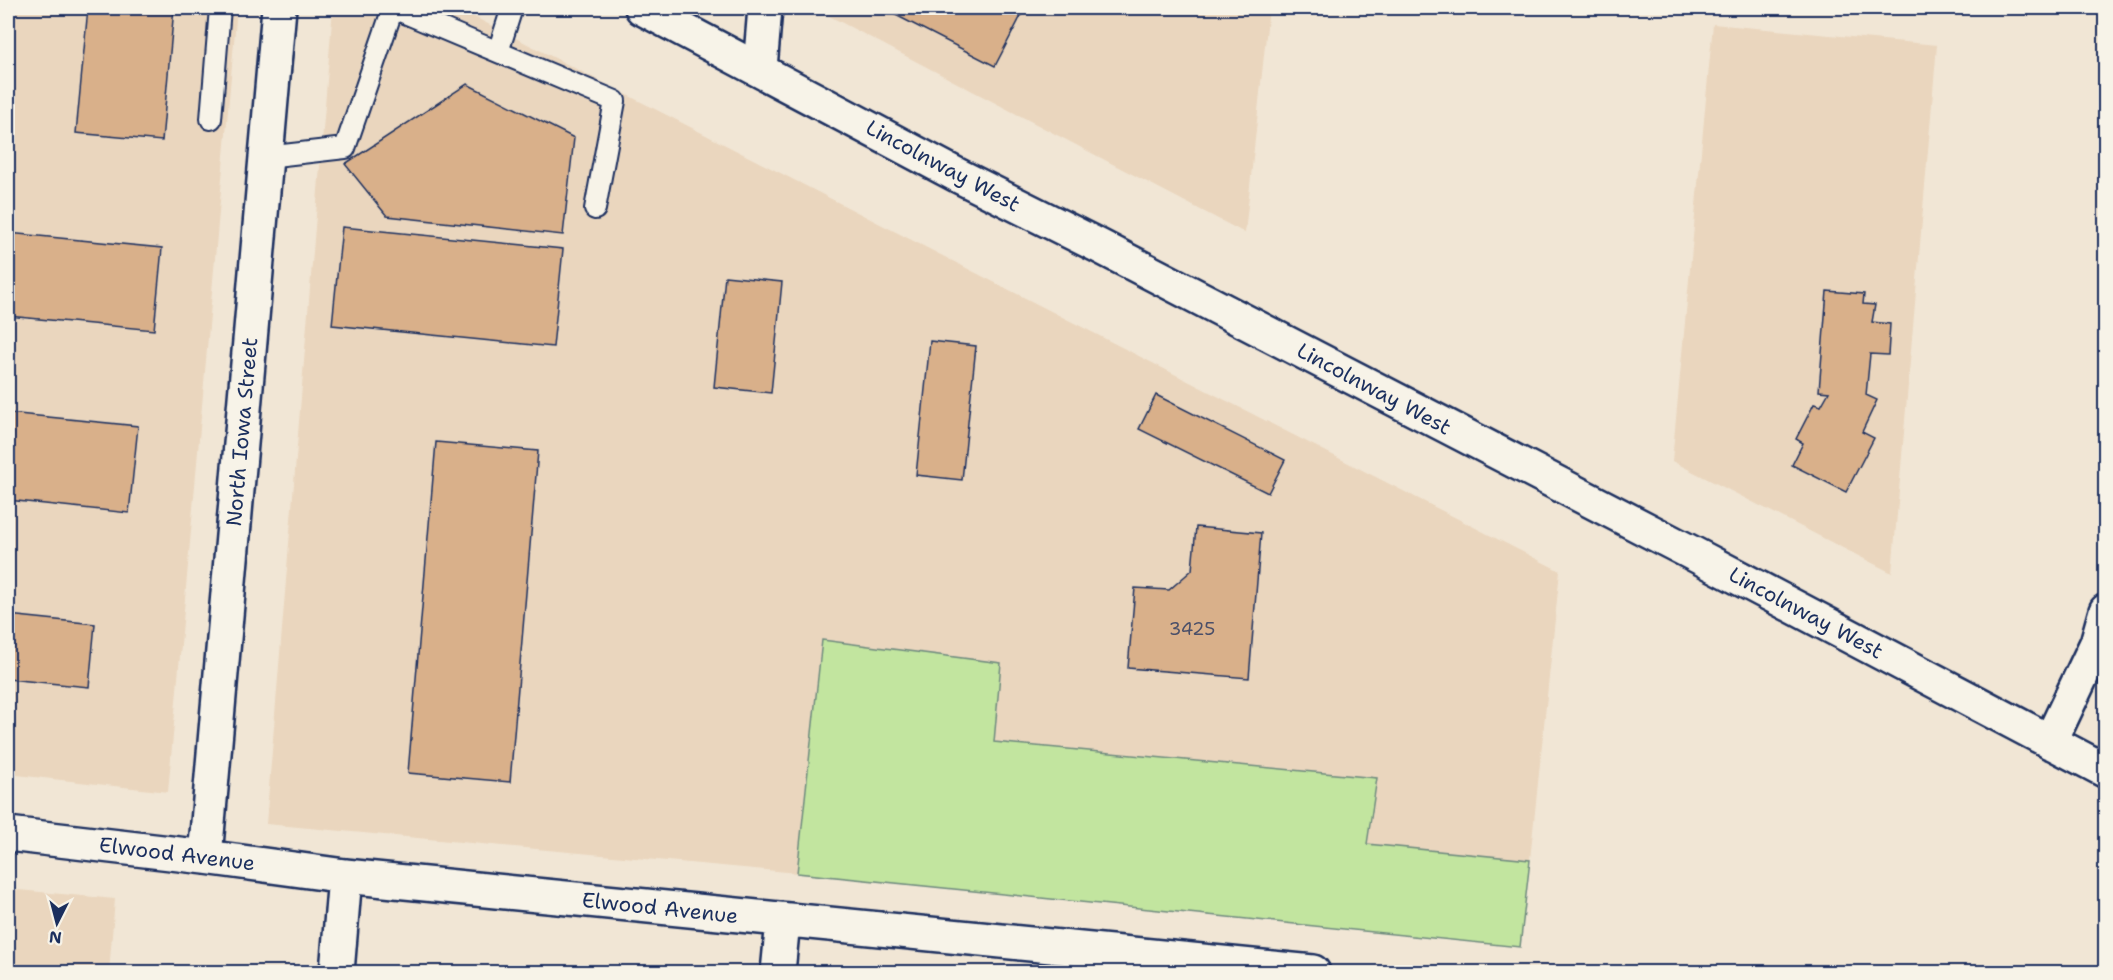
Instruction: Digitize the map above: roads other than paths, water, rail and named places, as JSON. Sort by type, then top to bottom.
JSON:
[{"type":"street","name":"North Iowa Street","points":[[205,857],[279,8]]},
{"type":"street","name":"Lincolnway West","points":[[642,8],[760,68],[959,176],[1690,552],[2106,771]]},
{"type":"street","points":[[760,68],[765,8]]},
{"type":"street","points":[[2049,742],[2097,643],[2106,611]]},
{"type":"street","name":"Elwood Avenue","points":[[8,834],[345,876],[1231,969],[1313,972]]},
{"type":"street","points":[[337,972],[345,876]]},
{"type":"street","points":[[778,972],[783,921]]},
{"type":"lane","points":[[211,119],[220,8]]},
{"type":"lane","points":[[266,157],[345,148],[393,8],[615,101],[596,209]]},
{"type":"lane","points":[[498,52],[512,8]]}]
